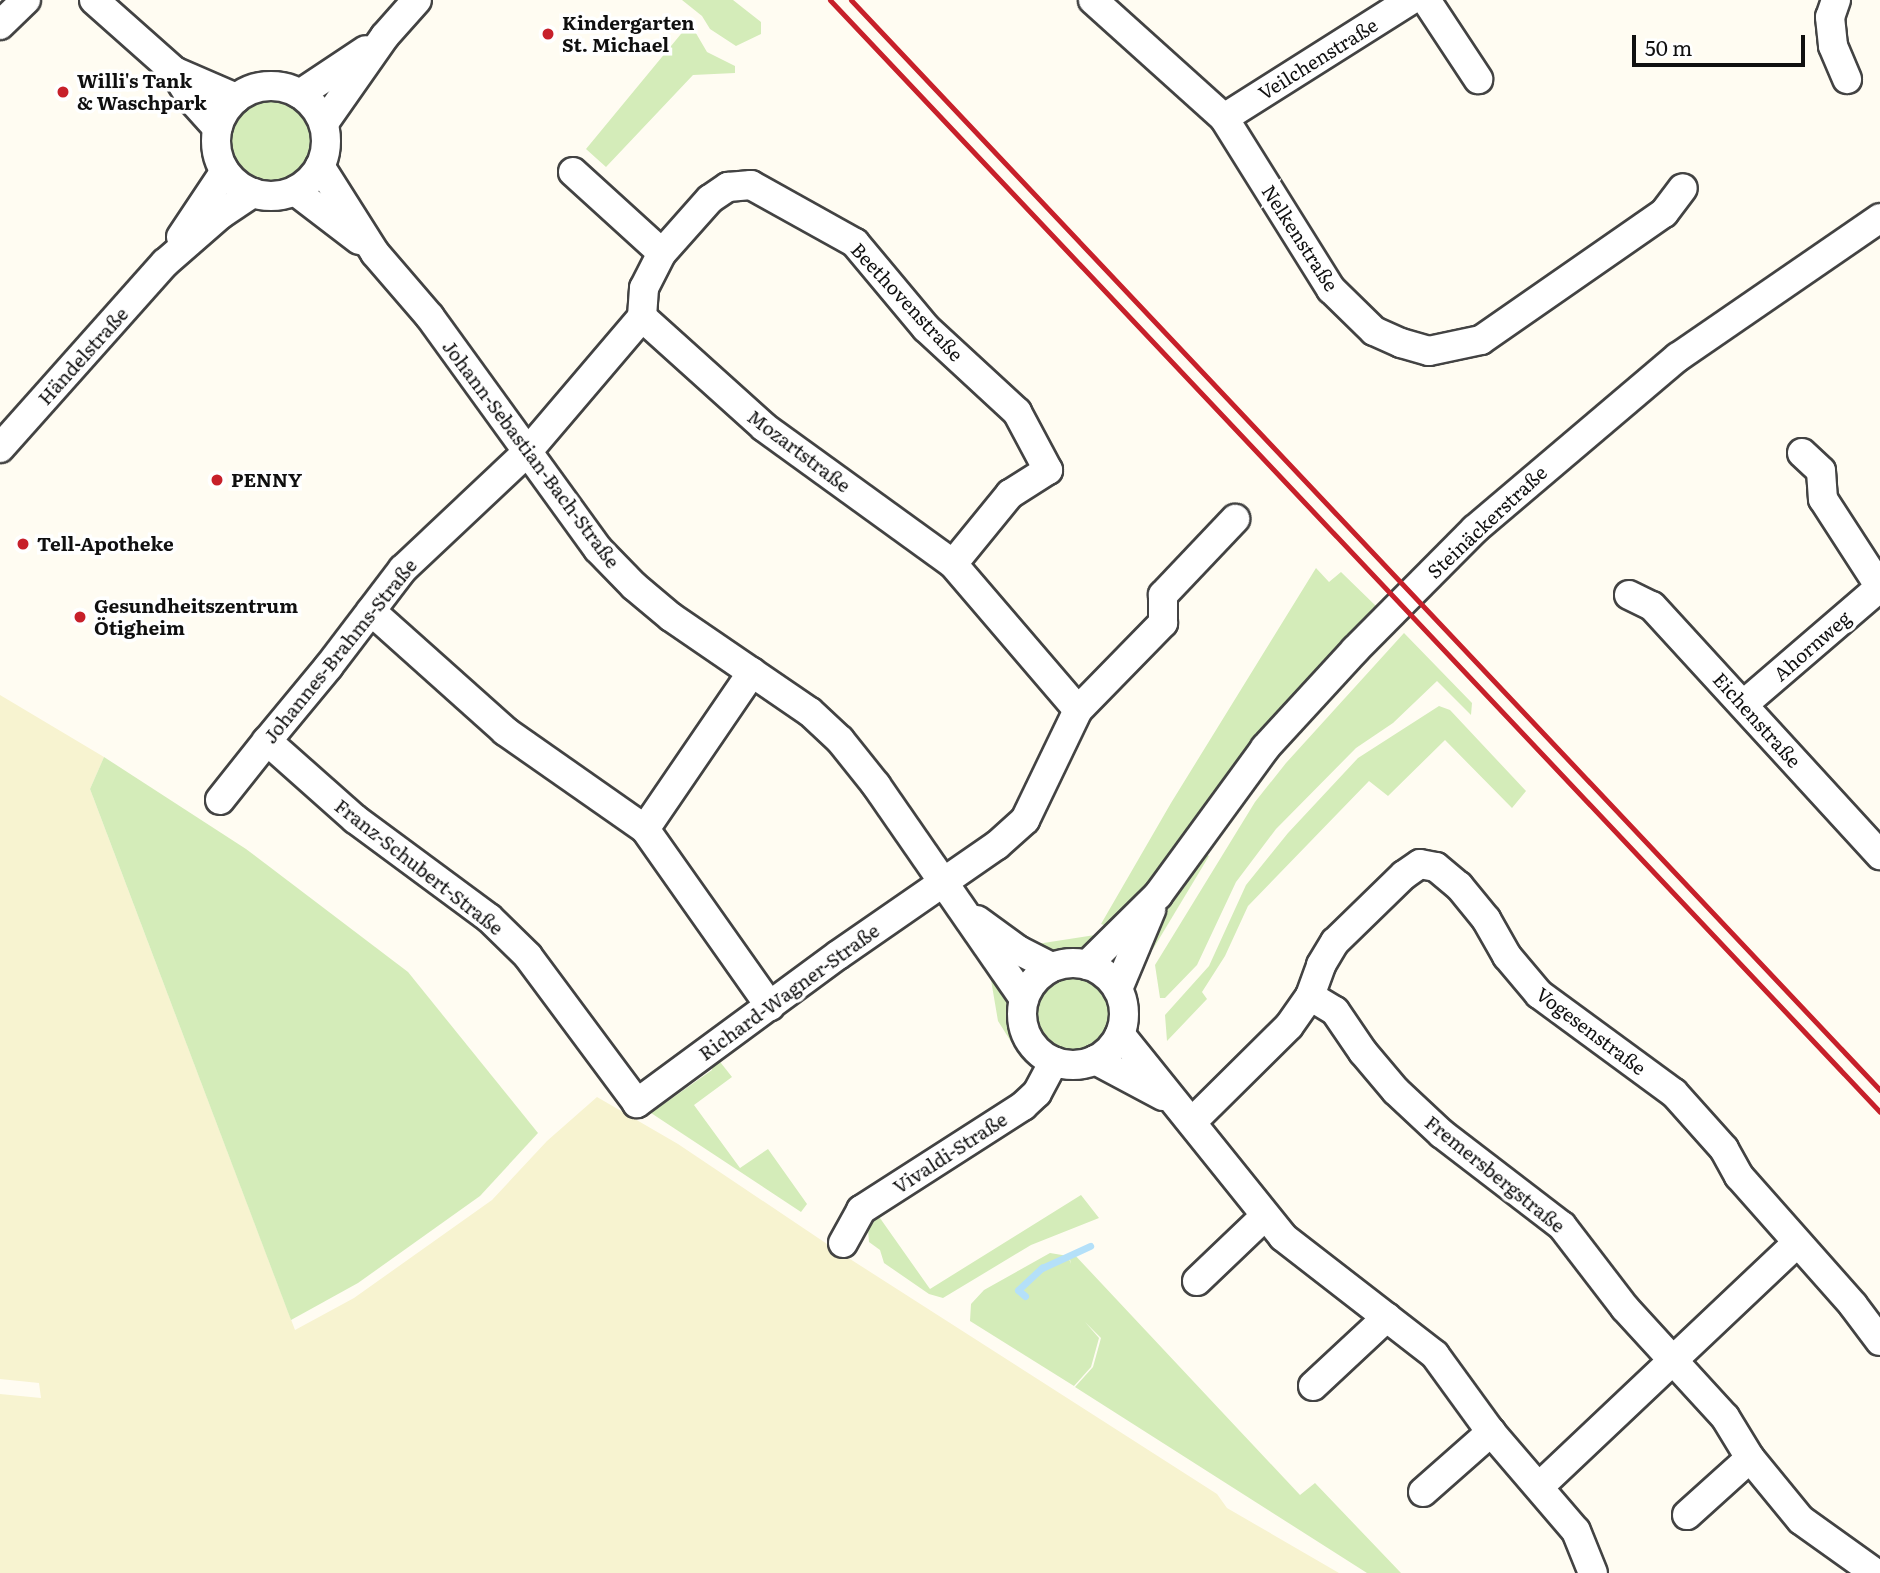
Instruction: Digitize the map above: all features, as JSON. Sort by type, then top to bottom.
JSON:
[{"type":"street","points":[[0,25],[26,0]]},
{"type":"street","points":[[94,0],[174,71],[192,100],[217,128]]},
{"type":"street","points":[[324,123],[385,36],[417,0]]},
{"type":"street","name":"Nelkenstraße","points":[[1093,0],[1224,118],[1331,289],[1374,331],[1429,351],[1481,340],[1664,213],[1683,188]]},
{"type":"street","name":"Veilchenstraße","points":[[1224,118],[1411,0]]},
{"type":"street","points":[[1426,0],[1478,79]]},
{"type":"street","points":[[1836,0],[1830,17],[1833,46],[1847,79]]},
{"type":"street","points":[[300,94],[385,36]]},
{"type":"street","points":[[174,71],[236,99]]},
{"type":"street","points":[[285,87],[300,94],[315,108],[324,123],[326,146],[320,166],[295,191],[268,195],[253,193],[239,185],[225,171],[216,144],[217,128],[224,112],[250,89],[285,87]]},
{"type":"street","name":"Johann-Sebastian-Bach-Straße","points":[[320,166],[375,253],[430,317],[598,550],[634,586],[671,617],[810,712],[840,740],[876,785],[1024,999]]},
{"type":"street","name":"Händelstraße","points":[[165,264],[225,171]]},
{"type":"street","points":[[573,172],[662,253]]},
{"type":"street","name":"Beethovenstraße","points":[[642,317],[644,288],[662,253],[710,199],[728,187],[751,185],[855,243],[926,328],[1017,412],[1048,470],[1010,494],[953,564]]},
{"type":"street","name":"Johann-Sebastian-Bach-Straße","points":[[295,191],[375,253]]},
{"type":"street","name":"Händelstraße","points":[[0,448],[165,264],[220,215],[253,193]]},
{"type":"street","name":"Steinäckerstraße","points":[[1087,965],[1158,895],[1265,748],[1355,650],[1475,529],[1678,357],[1733,316],[1880,218]]},
{"type":"street","points":[[528,451],[642,317]]},
{"type":"street","name":"Mozartstraße","points":[[642,317],[764,427],[953,564],[1078,709]]},
{"type":"street","name":"Johannes-Brahms-Straße","points":[[220,800],[403,569],[528,451]]},
{"type":"street","name":"Ahornweg","points":[[1744,704],[1880,587],[1823,499],[1821,471],[1802,453]]},
{"type":"street","points":[[941,882],[997,845],[1025,820],[1078,709],[1163,623],[1163,595],[1235,519]]},
{"type":"street","name":"Eichenstraße","points":[[1629,595],[1651,606],[1879,853]]},
{"type":"street","points":[[371,611],[505,731],[645,830],[770,1006]]},
{"type":"street","points":[[645,830],[752,672]]},
{"type":"street","name":"Franz-Schubert-Straße","points":[[267,741],[355,819],[489,918],[528,956],[637,1103]]},
{"type":"street","name":"Vogesenstraße","points":[[1193,1121],[1268,1050],[1310,996],[1321,965],[1335,942],[1404,874],[1420,864],[1436,867],[1460,886],[1486,919],[1507,956],[1539,994],[1674,1093],[1724,1149],[1739,1176],[1853,1305],[1880,1341]]},
{"type":"street","name":"Richard-Wagner-Straße","points":[[637,1103],[941,882]]},
{"type":"street","name":"Steinäckerstraße","points":[[1118,989],[1158,895]]},
{"type":"street","name":"Johann-Sebastian-Bach-Straße","points":[[961,908],[1018,950],[1052,967]]},
{"type":"street","points":[[1072,963],[1087,965],[1110,978],[1118,989],[1124,1013],[1120,1034],[1114,1045],[1095,1060],[1070,1065],[1054,1061],[1035,1048],[1028,1037],[1022,1012],[1024,999],[1031,985],[1052,967],[1072,963]]},
{"type":"street","name":"Fremersbergstraße","points":[[1310,996],[1335,1011],[1363,1052],[1396,1091],[1442,1134],[1562,1226],[1625,1308],[1724,1417],[1750,1458],[1801,1520],[1858,1569]]},
{"type":"street","points":[[1120,1034],[1172,1100],[1193,1121],[1264,1217],[1283,1237],[1435,1355],[1491,1432],[1577,1531],[1594,1573]]},
{"type":"street","points":[[1095,1060],[1172,1100]]},
{"type":"street","name":"Vivaldi-Straße","points":[[843,1243],[861,1210],[1023,1106],[1037,1093],[1054,1061]]},
{"type":"street","points":[[1197,1280],[1264,1217]]},
{"type":"street","points":[[1540,1486],[1797,1243]]},
{"type":"street","points":[[1313,1386],[1387,1317]]},
{"type":"street","points":[[1423,1492],[1491,1432]]},
{"type":"street","points":[[1687,1515],[1750,1458]]},
{"type":"shaded area","points":[[0,695],[104,757],[90,789],[295,1330],[354,1298],[492,1200],[547,1141],[597,1097],[678,1144],[836,1250],[1217,1494],[1227,1508],[1339,1573],[0,1573],[0,1394],[41,1398],[39,1383],[0,1379]]},
{"type":"green space","points":[[682,0],[733,0],[761,22],[761,34],[736,46],[710,29],[702,16]]},
{"type":"green space","points":[[690,23],[707,52],[735,66],[735,73],[693,75],[606,167],[586,149]]},
{"type":"green space","points":[[263,100],[279,100],[295,107],[306,118],[313,134],[310,158],[301,172],[279,184],[263,184],[247,177],[236,166],[229,150],[229,134],[236,118],[247,107]]},
{"type":"green space","points":[[1316,568],[1329,582],[1341,572],[1378,608],[1279,712],[1112,928],[1101,924],[1171,803]]},
{"type":"green space","points":[[1404,633],[1472,703],[1471,715],[1437,681],[1393,723],[1356,748],[1276,829],[1236,882],[1197,965],[1165,998],[1160,998],[1155,965],[1255,802],[1286,763]]},
{"type":"green space","points":[[1439,706],[1450,710],[1526,791],[1512,808],[1445,740],[1388,796],[1369,781],[1248,906],[1225,956],[1202,992],[1207,999],[1167,1041],[1165,1015],[1209,966],[1246,885],[1288,833],[1358,758]]},
{"type":"green space","points":[[104,757],[246,849],[408,972],[538,1133],[480,1196],[358,1283],[291,1320],[90,789]]},
{"type":"green space","points":[[1202,851],[1209,856],[1153,949],[1147,954],[1141,951]]},
{"type":"green space","points":[[1095,935],[1103,940],[1076,952],[1048,954],[1029,948],[1037,944]]},
{"type":"green space","points":[[995,975],[1012,1002],[1012,1023],[1017,1041],[1032,1059],[1035,1069],[1022,1059],[998,1021],[991,980]]},
{"type":"green space","points":[[1075,976],[1090,979],[1102,987],[1110,999],[1113,1014],[1110,1029],[1102,1041],[1090,1049],[1075,1052],[1060,1049],[1048,1041],[1040,1029],[1037,1014],[1040,999],[1048,987],[1060,979]]},
{"type":"green space","points":[[717,1058],[732,1077],[694,1105],[740,1168],[768,1149],[807,1204],[801,1212],[651,1113],[712,1070],[712,1063]]},
{"type":"green space","points":[[1081,1195],[1099,1218],[1031,1245],[943,1298],[929,1294],[884,1263],[880,1250],[869,1242],[867,1217],[875,1211],[930,1289]]},
{"type":"green space","points":[[1072,1252],[1300,1495],[1315,1483],[1401,1573],[1367,1573],[1075,1387],[1093,1367],[1101,1338],[1085,1322],[1099,1338],[1091,1367],[1074,1386],[970,1321],[971,1304],[984,1290],[1050,1253],[1068,1256],[1071,1264],[1069,1255]]},
{"type":"waterway","points":[[1025,1296],[1018,1290],[1042,1268],[1090,1246]]},
{"type":"railway","points":[[830,0],[1880,1112]]},
{"type":"railway","points":[[851,0],[1880,1090]]},
{"type":"place","name":"Kindergarten St. Michael","points":[[548,34]]},
{"type":"place","name":"Willi's Tank & Waschpark","points":[[63,92]]},
{"type":"place","name":"PENNY","points":[[217,480]]},
{"type":"place","name":"Tell-Apotheke","points":[[23,544]]},
{"type":"place","name":"Gesundheitszentrum Ötigheim","points":[[80,617]]}]
